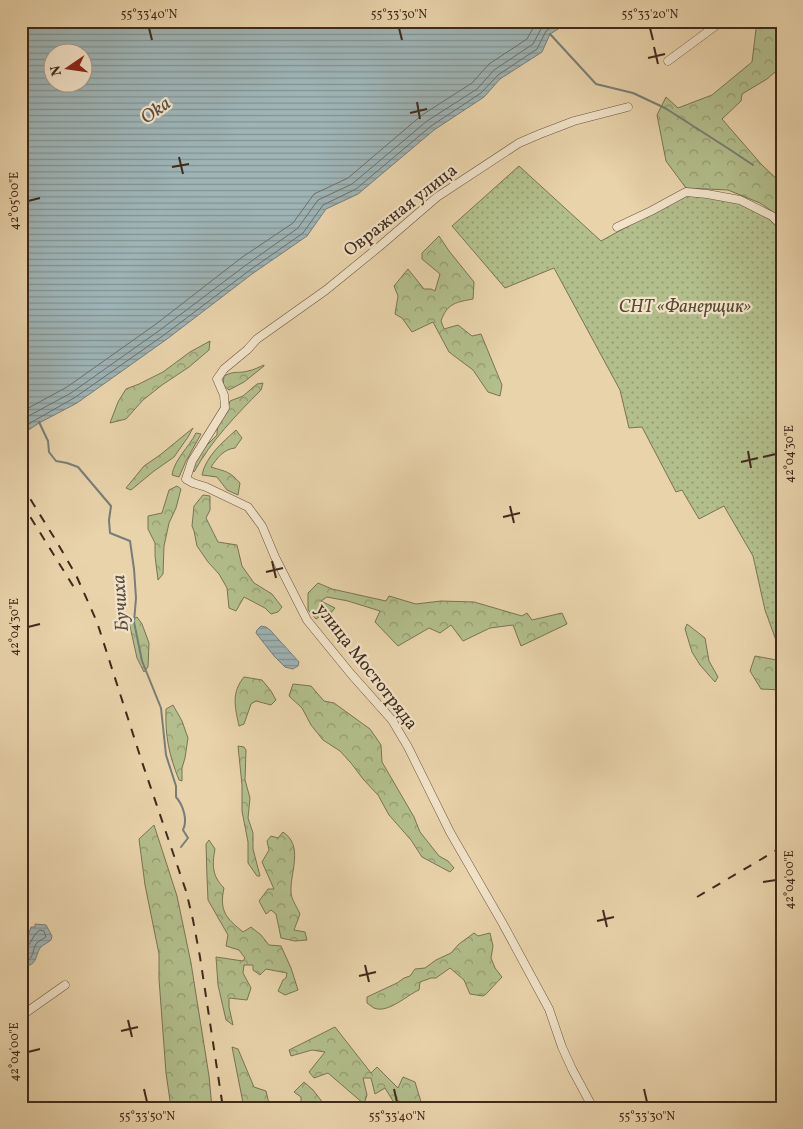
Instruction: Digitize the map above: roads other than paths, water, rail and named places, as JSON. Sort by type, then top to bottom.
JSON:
[{"type":"street","points":[[668,62],[722,21]]},
{"type":"street","name":"Овражная улица","points":[[217,379],[224,369],[257,339],[326,290],[437,198],[519,143],[574,122],[628,107]]},
{"type":"street","points":[[618,227],[686,192],[740,200],[772,216],[782,226]]},
{"type":"street","name":"улица Мостотряда","points":[[217,379],[224,395],[225,408],[192,461],[186,479],[248,507],[262,526],[307,620],[392,720],[412,755],[450,832],[549,1009],[562,1047],[593,1108]]},
{"type":"street","points":[[21,1016],[64,985]]},
{"type":"water","name":"Oka","points":[[25,21],[571,21],[550,34],[542,52],[500,79],[484,97],[434,130],[358,194],[326,209],[307,236],[252,274],[167,339],[77,403],[21,435],[21,24]]},
{"type":"water","points":[[261,626],[270,630],[299,662],[298,666],[293,669],[285,667],[274,656],[256,633]]},
{"type":"water","points":[[35,924],[46,925],[52,936],[51,940],[40,948],[33,963],[23,966],[21,964],[21,947],[26,941],[31,927],[35,927]]},
{"type":"waterway","points":[[550,34],[596,84],[633,93],[665,108],[753,165]]},
{"type":"waterway","name":"Бучиха","points":[[39,422],[48,441],[49,452],[56,461],[78,467],[111,506],[110,533],[130,541],[136,598],[134,622],[142,661],[161,708],[166,755],[176,786],[176,797],[184,813],[185,822],[183,830],[188,838],[181,847]]},
{"type":"railway","points":[[21,484],[76,575],[97,622],[186,891],[200,957],[223,1108]]},
{"type":"railway","points":[[21,502],[75,589]]},
{"type":"railway","points":[[697,897],[782,847]]},
{"type":"park label","name":"СНТ «Фанерщик»","points":[[685,307]]}]
